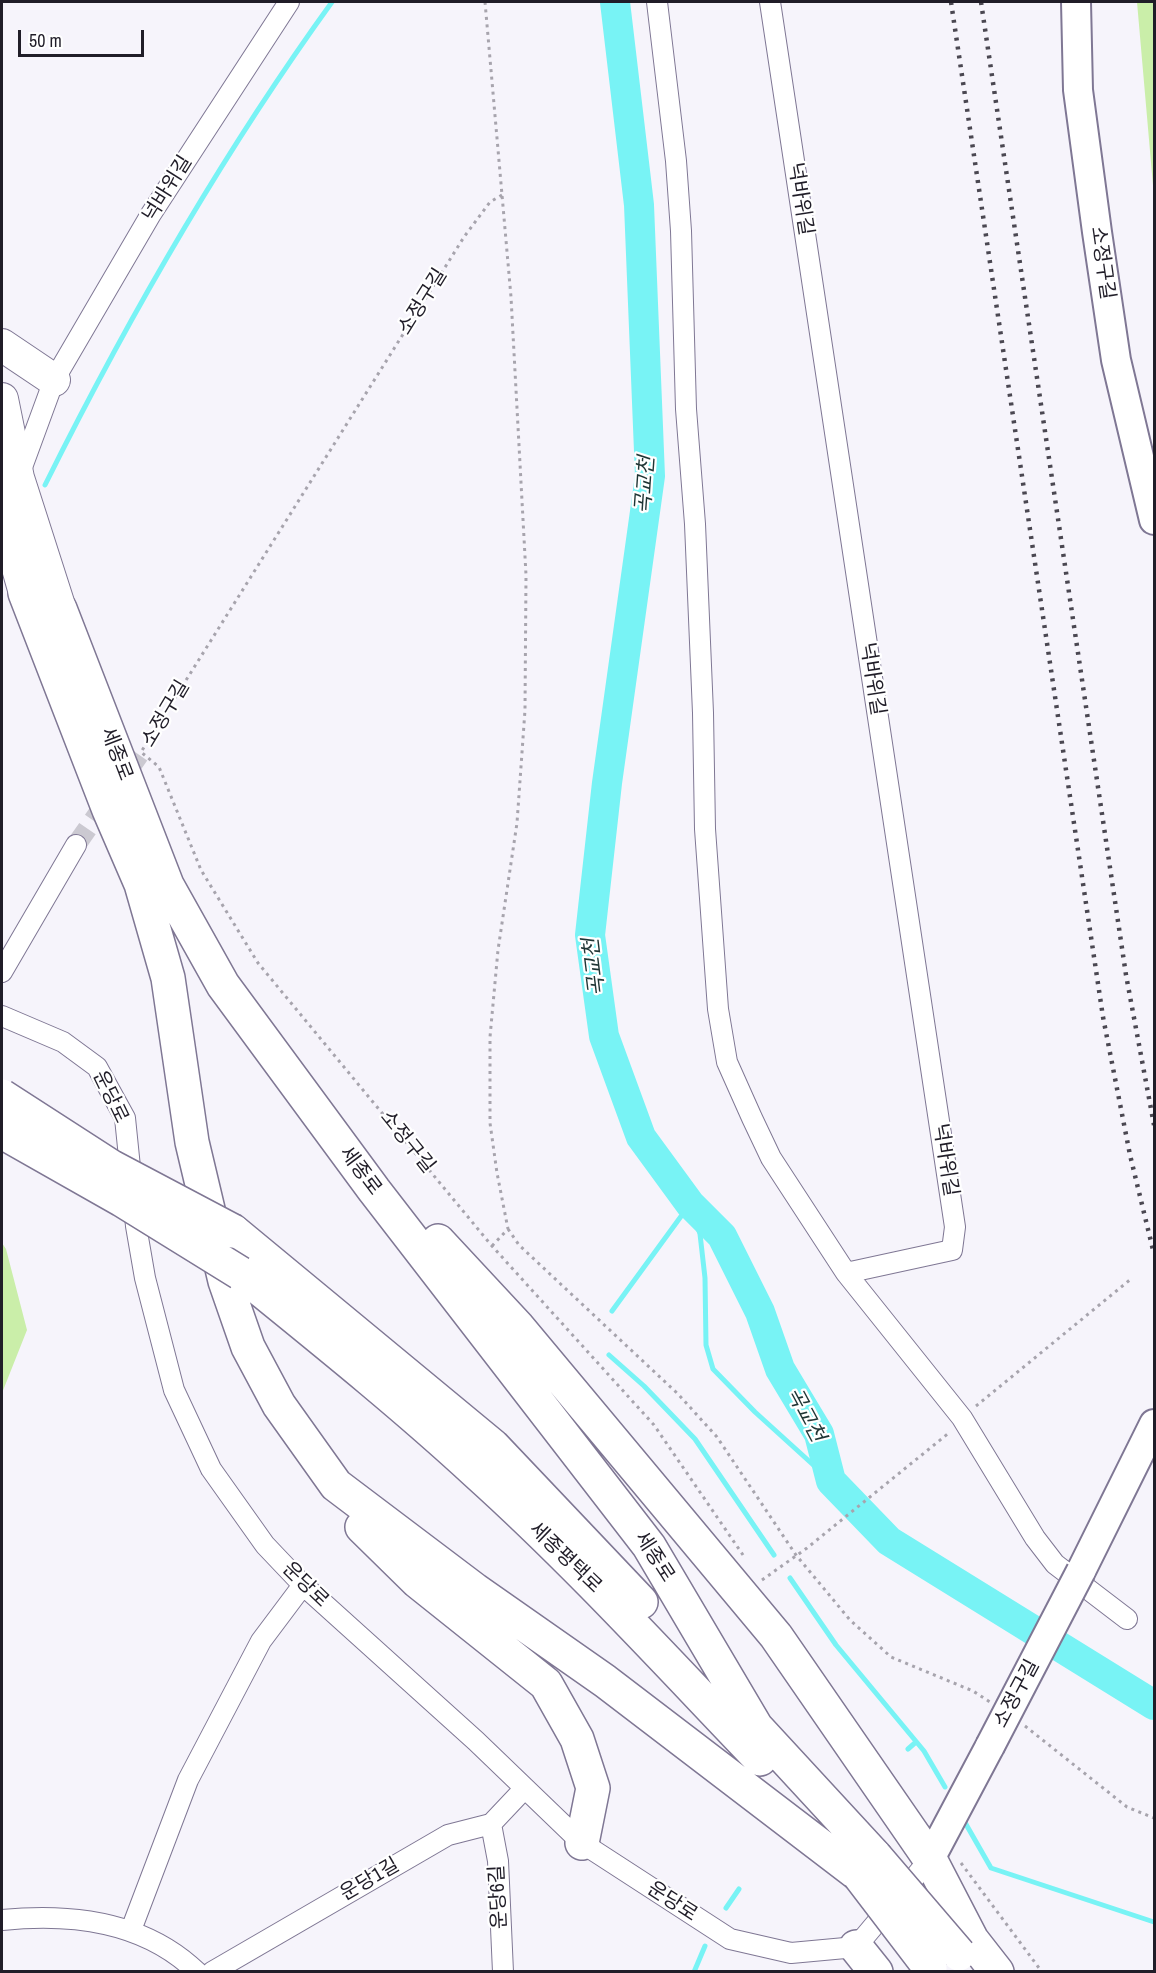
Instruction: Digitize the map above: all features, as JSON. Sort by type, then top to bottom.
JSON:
[{"type":"highway","name":"세종로","points":[[13,586],[141,884],[168,978],[192,1143],[225,1281],[248,1347],[279,1405],[336,1485],[476,1590],[867,1865]]},
{"type":"highway","name":"세종로","points":[[60,609],[167,885],[223,985],[305,1098],[649,1546],[756,1727],[867,1865]]},
{"type":"highway","name":"세종평택로","points":[[2,1096],[112,1167],[233,1231],[493,1446],[756,1727]]},
{"type":"highway","points":[[305,1098],[518,1328],[768,1627],[936,1848],[972,1940],[997,1971]]},
{"type":"highway","name":"세종평택로","points":[[2,1132],[122,1200],[240,1273],[353,1363],[469,1465],[586,1578],[798,1798],[867,1865]]},
{"type":"highway","points":[[279,1405],[325,1490],[417,1581],[546,1684],[577,1739],[593,1788],[582,1843]]},
{"type":"highway","points":[[867,1865],[949,1966]]},
{"type":"main road","points":[[2,345],[54,380]]},
{"type":"main road","name":"세종로","points":[[2,399],[10,487],[60,609]]},
{"type":"main road","name":"세종로","points":[[2,513],[13,586]]},
{"type":"street","name":"넉바위길","points":[[10,487],[54,380],[151,214],[289,2]]},
{"type":"street","points":[[657,2],[676,161],[681,231],[686,409],[695,524],[703,713],[705,829],[718,1009],[728,1062],[771,1158],[846,1273],[958,1423],[1035,1538],[1055,1564],[1126,1619]]},
{"type":"street","name":"넉바위길","points":[[770,2],[955,1227],[952,1250],[846,1273]]},
{"type":"street","name":"소정구길","points":[[1076,2],[1078,90],[1116,360],[1155,520]]},
{"type":"street","points":[[2,972],[76,845]]},
{"type":"street","name":"운당로","points":[[2,1016],[63,1042],[98,1067],[125,1119],[136,1226],[145,1278],[174,1390],[211,1468],[264,1545],[303,1585],[582,1843],[730,1939],[791,1953],[866,1959]]},
{"type":"street","name":"소정구길","points":[[866,1959],[936,1848],[1155,1424]]},
{"type":"street","points":[[131,1930],[188,1780],[261,1641],[303,1585]]},
{"type":"street","points":[[491,1824],[525,1788]]},
{"type":"street","name":"운당1길","points":[[212,1971],[448,1835],[491,1824]]},
{"type":"street","name":"운당6길","points":[[491,1824],[498,1861],[503,1971]]},
{"type":"street","points":[[2,1920],[79,1918],[131,1930],[158,1942],[197,1971]]},
{"type":"path","points":[[485,2],[511,297],[526,575],[525,710],[519,789],[498,950],[490,1037],[490,1123],[508,1229],[519,1245],[678,1394],[717,1437],[796,1555],[850,1620],[891,1657],[973,1691],[991,1703]]},
{"type":"path","name":"소정구길","points":[[502,195],[490,202],[464,237],[141,752],[159,767],[201,870],[258,963],[492,1246],[654,1425],[748,1563]]},
{"type":"path","points":[[492,1246],[508,1229]]},
{"type":"path","points":[[760,1581],[807,1548],[1131,1279]]},
{"type":"path","points":[[1017,1721],[1044,1739],[1127,1807],[1155,1818]]},
{"type":"path","points":[[936,1848],[1042,1971]]},
{"type":"green space","points":[[1137,2],[1154,2],[1154,197]]},
{"type":"green space","points":[[2,1243],[6,1249],[27,1330],[2,1393]]},
{"type":"waterway","points":[[45,485],[110,360],[179,237],[253,118],[332,2]]},
{"type":"waterway","name":"곡교천","points":[[615,2],[639,205],[650,476],[607,783],[590,935],[604,1036],[641,1137],[690,1204],[722,1236],[760,1312],[780,1369],[819,1434],[831,1481],[889,1541],[1154,1705]]},
{"type":"waterway","points":[[690,1204],[700,1234],[705,1278],[706,1345],[713,1369],[755,1412],[831,1481]]},
{"type":"waterway","points":[[612,1311],[690,1204]]},
{"type":"waterway","points":[[609,1355],[644,1386],[695,1439],[774,1555]]},
{"type":"waterway","points":[[790,1578],[836,1645],[924,1751],[945,1787]]},
{"type":"waterway","points":[[908,1749],[916,1742]]},
{"type":"waterway","points":[[963,1819],[991,1868],[1154,1922]]},
{"type":"waterway","points":[[726,1908],[739,1889]]},
{"type":"waterway","points":[[694,1972],[705,1946]]},
{"type":"tunnel","points":[[76,845],[141,752]]},
{"type":"railway","points":[[951,2],[1103,1017],[1130,1155],[1154,1254]]},
{"type":"railway","points":[[981,2],[1126,975],[1154,1125]]}]
